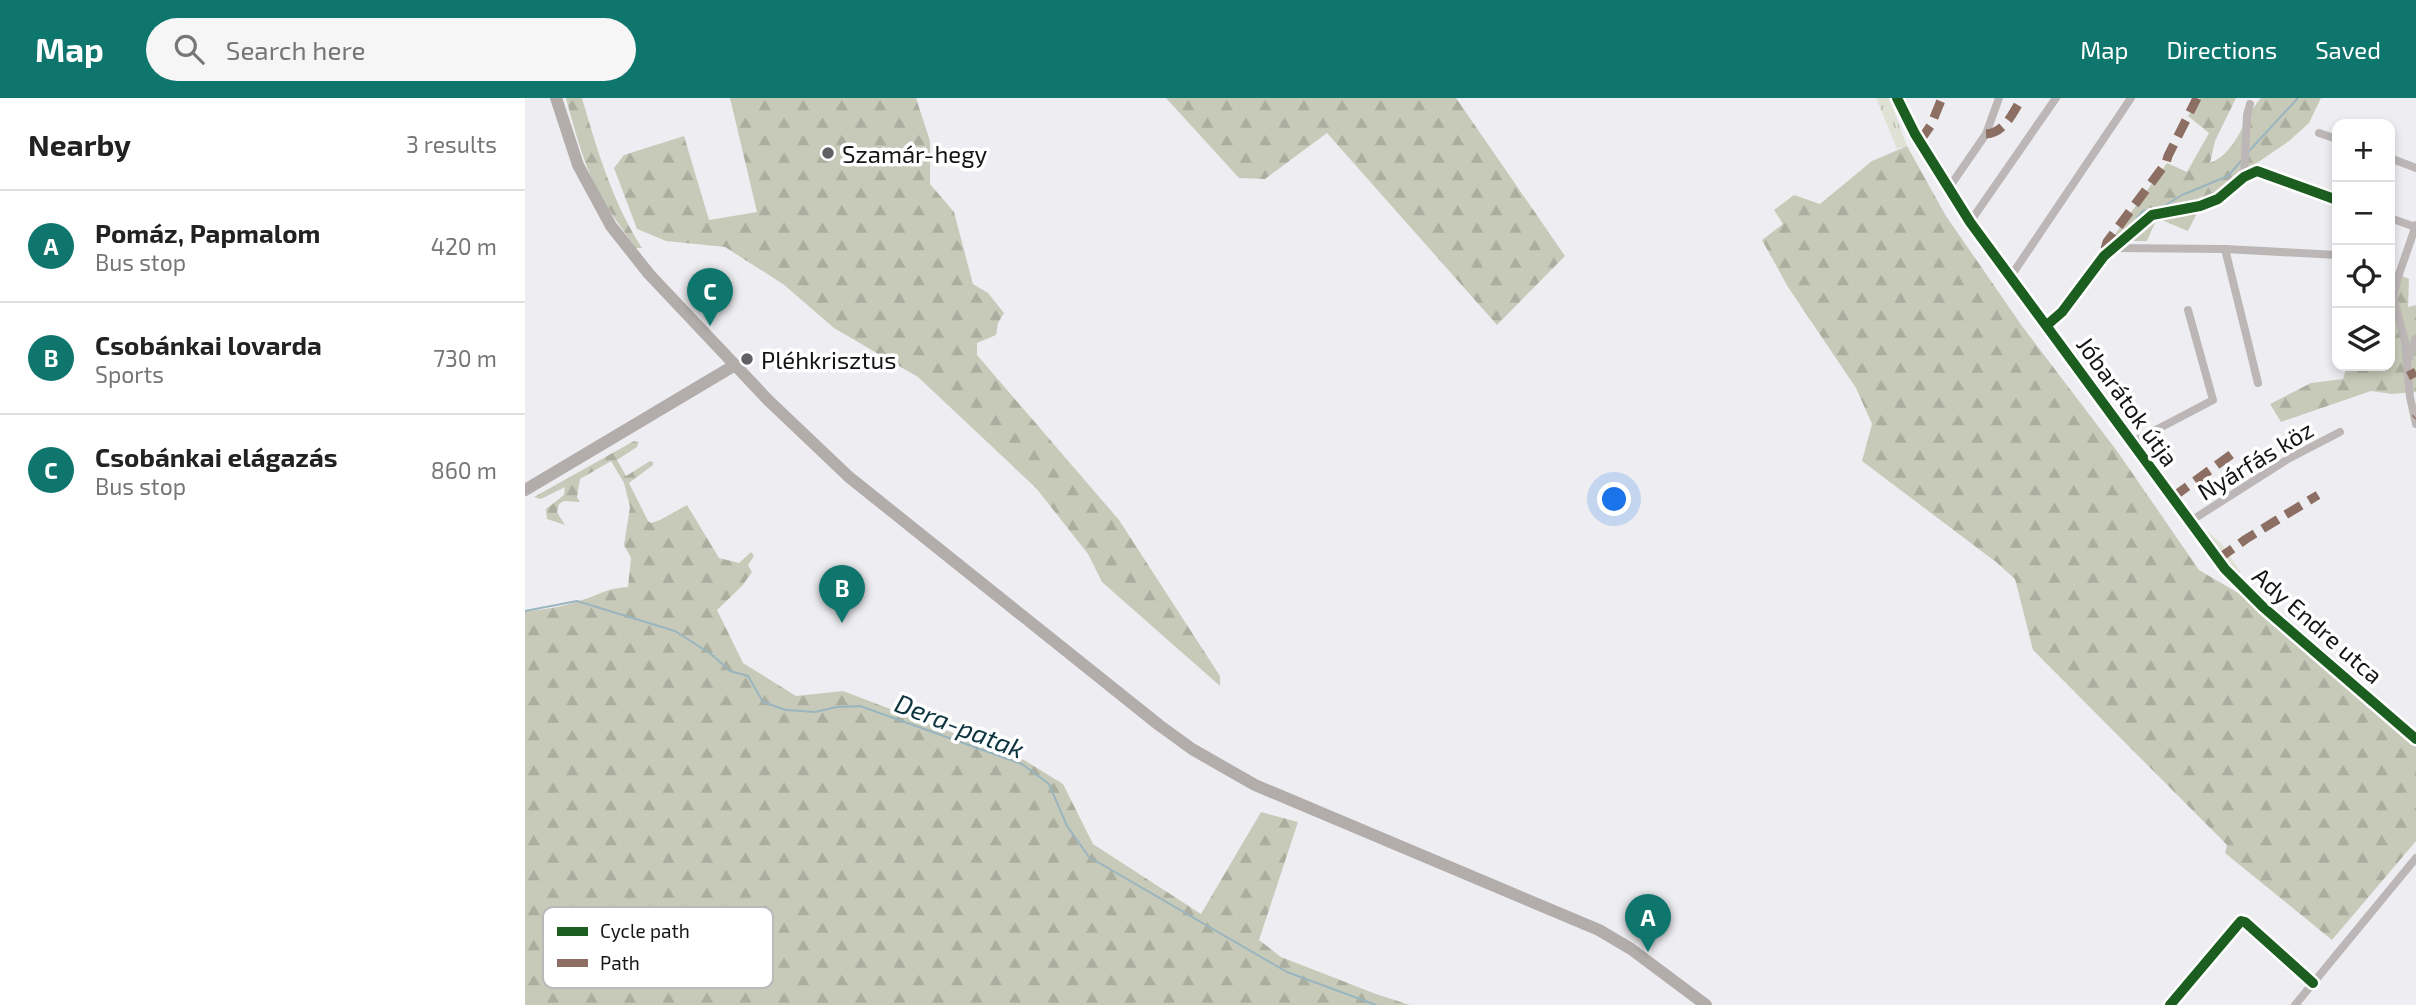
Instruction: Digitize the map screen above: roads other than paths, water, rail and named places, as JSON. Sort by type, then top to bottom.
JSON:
[{"type":"main road","points":[[557,98],[578,165],[611,226],[649,274],[735,365],[797,428],[859,485],[1148,717],[1192,749],[1255,785],[1599,930],[1706,1005]]},
{"type":"main road","points":[[525,490],[735,365]]},
{"type":"street","name":"Jóbarátok útja","points":[[1897,98],[1915,134],[1970,222],[2225,569]]},
{"type":"street","points":[[1948,189],[1986,134],[1999,98]]},
{"type":"street","points":[[1970,222],[2056,98]]},
{"type":"street","points":[[2011,276],[2131,98]]},
{"type":"street","points":[[2245,177],[2247,115],[2250,104]]},
{"type":"street","points":[[2319,133],[2332,137]]},
{"type":"street","points":[[2395,160],[2416,168]]},
{"type":"street","points":[[2047,326],[2062,312],[2104,256],[2152,215],[2200,206],[2218,199],[2245,177],[2257,171],[2332,198]]},
{"type":"street","points":[[2395,220],[2416,226],[2393,297],[2404,334],[2410,397],[2416,424]]},
{"type":"street","points":[[2114,248],[2225,249],[2332,255]]},
{"type":"street","points":[[2225,249],[2258,383]]},
{"type":"street","points":[[2133,442],[2213,400],[2188,310]]},
{"type":"street","points":[[2406,362],[2416,338]]},
{"type":"street","name":"Nyárfás köz","points":[[2189,522],[2288,459],[2340,432]]},
{"type":"street","name":"Ady Endre utca","points":[[2225,569],[2263,607],[2416,739]]},
{"type":"street","points":[[2295,1005],[2414,863]]},
{"type":"street","points":[[2170,1005],[2241,921],[2313,983]]},
{"type":"waterway","points":[[2249,151],[2298,98]]},
{"type":"waterway","points":[[2137,218],[2143,211],[2164,206],[2182,195],[2228,176],[2241,161]]},
{"type":"waterway","name":"Dera-patak","points":[[525,611],[577,601],[675,631],[711,654],[730,671],[748,676],[763,702],[786,710],[815,712],[860,706],[1022,764],[1049,784],[1067,826],[1089,857],[1287,972],[1376,1005]]},
{"type":"place","name":"Szamár-hegy","points":[[828,153]]},
{"type":"place","name":"Csobánkai elágazás","points":[[710,326]]},
{"type":"place","name":"Pléhkrisztus","points":[[747,359]]},
{"type":"place","name":"Csobánkai lovarda","points":[[842,623]]},
{"type":"place","name":"Pomáz, Papmalom","points":[[1648,952]]}]
